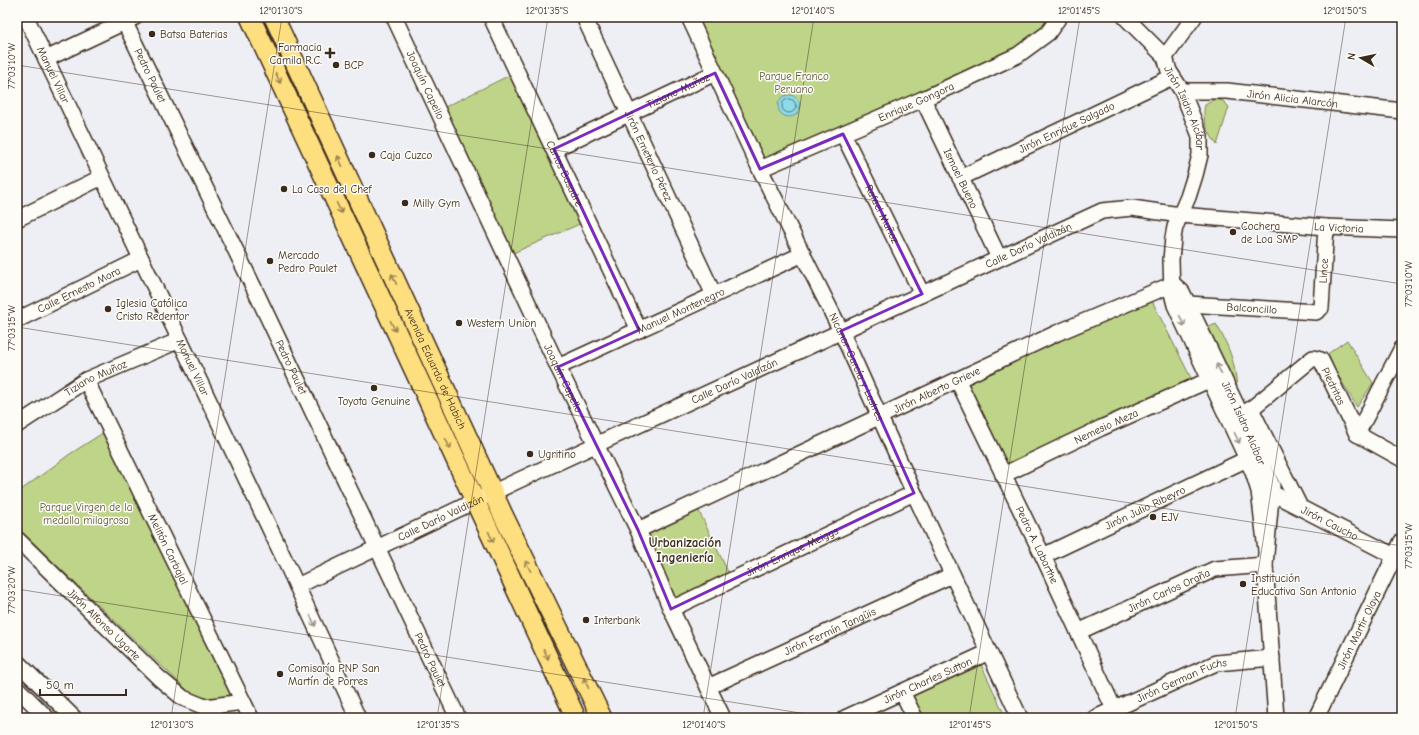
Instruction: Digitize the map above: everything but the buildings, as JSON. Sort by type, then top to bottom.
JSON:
[{"type":"main road","name":"Avenida Eduardo de Habich","points":[[250,17],[571,716]]},
{"type":"main road","name":"Avenida Eduardo de Habich","points":[[274,17],[492,493],[602,718]]},
{"type":"street","name":"Manuel Villar","points":[[26,17],[297,586],[358,718]]},
{"type":"street","name":"Joaquín Capello","points":[[394,17],[595,445],[638,530],[671,609],[723,718]]},
{"type":"street","name":"Carlos Basadre","points":[[491,17],[639,330]]},
{"type":"street","name":"Jirón Emeterio Pérez","points":[[584,17],[714,295]]},
{"type":"street","name":"Nicanor García y Lastres","points":[[689,17],[760,169],[841,331],[914,493],[1020,718]]},
{"type":"street","name":"Enrique Gongora","points":[[760,169],[924,99],[1018,55],[1048,33],[1059,17]]},
{"type":"street","name":"Jirón Isidro Alcíbar","points":[[1125,17],[1165,57],[1172,77],[1182,91],[1200,136],[1200,155],[1188,197],[1175,227],[1172,250],[1172,293],[1175,305],[1247,459],[1258,486],[1266,550]]},
{"type":"street","points":[[1165,57],[1194,17]]},
{"type":"street","points":[[46,59],[127,19]]},
{"type":"street","name":"Pedro Paulet","points":[[127,19],[376,549],[458,718]]},
{"type":"street","name":"Tiziano Muñoz","points":[[554,149],[715,73]]},
{"type":"street","name":"Jirón Enrique Salgado","points":[[960,178],[1172,77]]},
{"type":"street","name":"Jirón Alicia Alarcón","points":[[1182,91],[1227,91],[1402,111]]},
{"type":"street","name":"Ismael Bueno","points":[[924,99],[999,258]]},
{"type":"street","name":"Rafael Muñoz","points":[[842,134],[922,294]]},
{"type":"street","points":[[18,218],[102,177]]},
{"type":"street","name":"Calle Darío Valdizán","points":[[297,586],[595,445],[1102,211],[1132,208],[1180,215]]},
{"type":"street","name":"La Victoria","points":[[1180,215],[1326,227],[1402,230]]},
{"type":"street","name":"Lince","points":[[1316,312],[1321,308],[1326,227]]},
{"type":"street","name":"Manuel Montenegro","points":[[558,367],[803,254]]},
{"type":"street","name":"Calle Ernesto Mora","points":[[17,320],[141,259]]},
{"type":"street","name":"Jirón Isidro Alcíbar","points":[[1172,284],[1182,292],[1246,412],[1270,479],[1273,492],[1265,565],[1276,718]]},
{"type":"street","name":"Jirón Alberto Grieve","points":[[638,530],[958,381],[1057,333],[1172,284]]},
{"type":"street","name":"Balconcillo","points":[[1188,304],[1316,312]]},
{"type":"street","name":"Tiziano Muñoz","points":[[17,425],[86,380],[180,340]]},
{"type":"street","points":[[1402,348],[1357,434],[1402,459]]},
{"type":"street","name":"Piedritas","points":[[1246,412],[1313,358],[1317,358],[1320,360],[1357,434]]},
{"type":"street","name":"Melitón Carbajal","points":[[86,380],[251,718]]},
{"type":"street","name":"Nemesio Meza","points":[[1003,475],[1102,428],[1209,380]]},
{"type":"street","name":"Pedro A. Labarthe","points":[[958,381],[1043,556],[1114,710]]},
{"type":"street","points":[[1246,412],[1299,506]]},
{"type":"street","name":"Jirón Julio Ribeyro","points":[[1043,556],[1247,459]]},
{"type":"street","name":"Jirón Caucho","points":[[1258,486],[1273,492],[1398,558]]},
{"type":"street","name":"Jirón Enrique Meiggs","points":[[671,609],[914,493]]},
{"type":"street","name":"Jirón Alfonso Ugarte","points":[[17,538],[159,678],[183,698],[205,708],[243,702]]},
{"type":"street","name":"Jirón Martir Olaya","points":[[1316,718],[1398,558],[1402,541]]},
{"type":"street","name":"Jirón Carlos Oraña","points":[[1078,632],[1215,569],[1265,565]]},
{"type":"street","name":"Jirón Fermín Tangüis","points":[[708,687],[952,574]]},
{"type":"street","name":"Jirón Charles Sutton","points":[[845,718],[989,652]]},
{"type":"street","name":"Jirón German Fuchs","points":[[1095,718],[1216,663],[1272,658]]},
{"type":"street","points":[[17,662],[74,718]]},
{"type":"street","points":[[17,688],[47,718]]},
{"type":"street","points":[[902,692],[915,718]]},
{"type":"highlighted area","points":[[715,73],[760,169],[843,134],[922,294],[841,331],[914,493],[671,609],[638,530],[558,367],[639,330],[554,149]]},
{"type":"green space","name":"Parque Franco Peruano","points":[[689,17],[1059,17],[1048,33],[760,169]]},
{"type":"green space","points":[[510,75],[582,223],[513,253],[443,108]]},
{"type":"green space","points":[[1215,99],[1223,101],[1229,107],[1217,145],[1211,136],[1204,116],[1205,105]]},
{"type":"green space","points":[[1149,295],[1192,380],[1006,468],[966,381]]},
{"type":"green space","points":[[1216,324],[1225,340],[1231,356],[1237,390],[1207,328]]},
{"type":"green space","points":[[1347,340],[1373,383],[1357,407],[1326,355]]},
{"type":"green space","name":"Parque Virgen de la medalla milagrosa","points":[[109,429],[234,690],[231,696],[206,698],[191,694],[17,527],[17,493],[70,454]]},
{"type":"green space","points":[[697,507],[729,574],[676,599],[645,532]]},
{"type":"green space","points":[[979,660],[1006,718],[922,718],[911,693]]},
{"type":"water","points":[[789,95],[797,98],[800,106],[797,114],[789,117],[781,114],[778,106],[781,98]]},
{"type":"place","name":"Batsa Baterias","points":[[152,34]]},
{"type":"place","name":"Farmacia Camila R.C.","points":[[330,53]]},
{"type":"place","name":"BCP","points":[[336,65]]},
{"type":"place","name":"Caja Cuzco","points":[[372,155]]},
{"type":"place","name":"La Casa del Chef","points":[[284,189]]},
{"type":"place","name":"Milly Gym","points":[[405,203]]},
{"type":"place","name":"Cochera de Loa SMP","points":[[1233,232]]},
{"type":"place","name":"Mercado Pedro Paulet","points":[[270,261]]},
{"type":"place","name":"Iglesia Católica Cristo Redentor","points":[[108,309]]},
{"type":"place","name":"Western Union","points":[[459,323]]},
{"type":"place","name":"Toyota Genuine","points":[[374,388]]},
{"type":"place","name":"Ugritino","points":[[530,454]]},
{"type":"place","name":"EJV","points":[[1153,517]]},
{"type":"place","name":"Institución Educativa San Antonio","points":[[1243,584]]},
{"type":"place","name":"Interbank","points":[[586,620]]},
{"type":"place","name":"Comisaría PNP San Martín de Porres","points":[[280,674]]},
{"type":"district","name":"Urbanización Ingeniería","points":[[685,550]]}]
